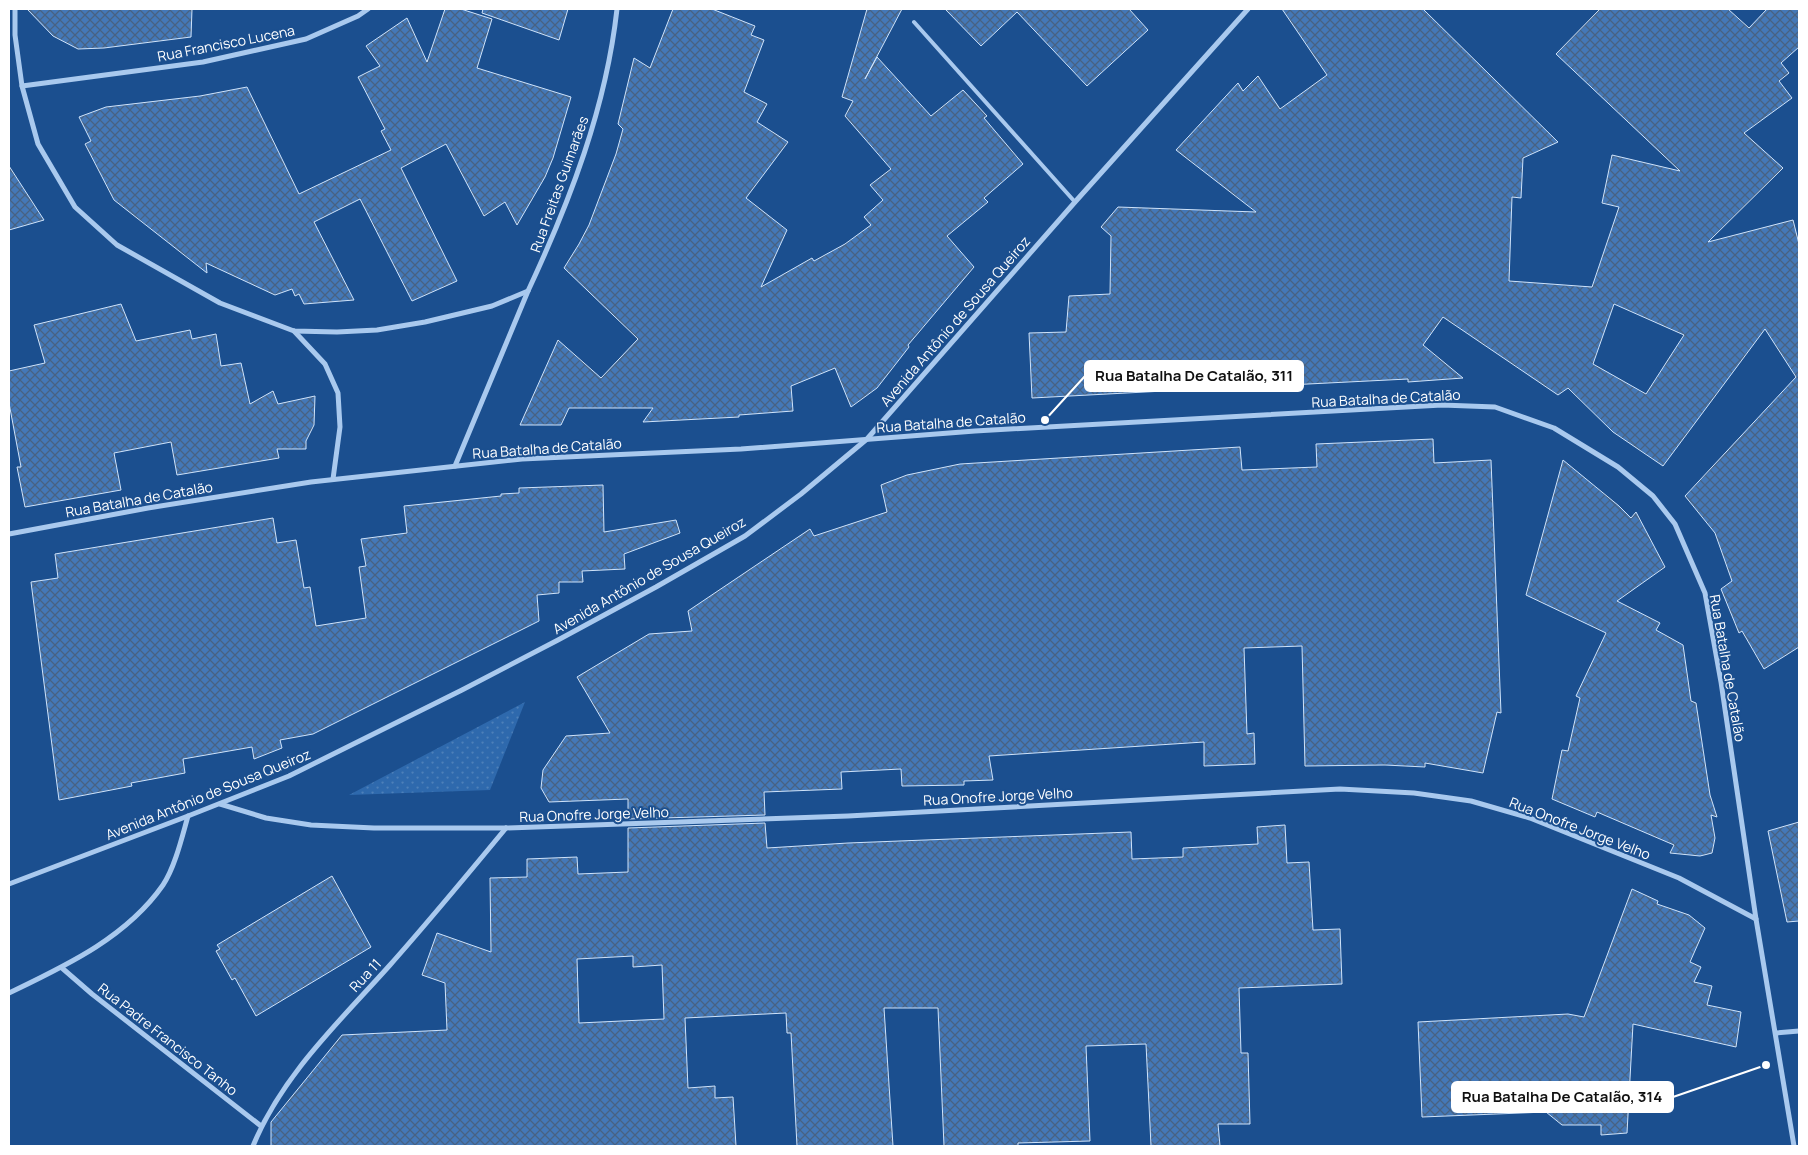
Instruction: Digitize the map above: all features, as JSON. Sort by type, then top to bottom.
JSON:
[{"type":"street","points":[[14,9],[15,35],[22,86],[38,144],[76,207],[117,245],[220,303],[294,331],[337,332],[369,330],[425,322],[492,306],[528,290]]},
{"type":"street","points":[[357,9],[358,16]]},
{"type":"street","name":"Rua Francisco Lucena","points":[[22,86],[203,62],[306,39],[358,16],[368,9]]},
{"type":"street","name":"Rua Freitas Guimarães","points":[[528,290],[556,231],[595,120],[617,9]]},
{"type":"street","name":"Avenida Antônio de Sousa Queiroz","points":[[9,884],[289,776],[453,694],[656,587],[745,536],[801,494],[867,439],[1248,9]]},
{"type":"street","points":[[9,36],[15,35]]},
{"type":"street","name":"Rua Batalha de Catalão","points":[[455,466],[528,290]]},
{"type":"street","points":[[294,331],[325,364],[338,393],[340,428],[333,480]]},
{"type":"street","name":"Rua Batalha de Catalão","points":[[9,534],[148,508],[333,480],[522,459],[741,449],[975,431],[1442,405],[1495,407],[1554,428],[1618,467],[1653,496],[1675,524],[1705,593],[1721,682],[1756,919],[1794,1146]]},
{"type":"street","name":"Rua Onofre Jorge Velho","points":[[220,804],[266,818],[311,825],[374,828],[506,828],[848,816],[1340,789],[1414,793],[1471,801],[1530,818],[1679,878],[1756,919]]},
{"type":"street","points":[[9,993],[62,968],[94,948],[137,915],[164,884],[178,852],[188,816]]},
{"type":"street","name":"Rua 11","points":[[253,1146],[279,1096],[310,1054],[391,964],[506,828]]},
{"type":"street","name":"Rua Padre Francisco Tanho","points":[[62,968],[100,1000],[262,1126]]},
{"type":"street","points":[[1776,1033],[1799,1031]]},
{"type":"lane","points":[[914,22],[1075,202]]},
{"type":"shaded area","points":[[525,702],[490,790],[349,795]]},
{"type":"building","points":[[27,9],[192,9],[191,37],[104,48],[78,49],[53,36]]},
{"type":"building","points":[[445,9],[461,9],[492,19],[477,68],[571,97],[553,158],[545,177],[517,225],[505,202],[484,216],[446,144],[401,168],[457,281],[412,301],[360,199],[314,222],[354,300],[304,304],[299,294],[295,296],[292,289],[275,295],[206,263],[207,273],[114,200],[85,144],[91,141],[79,117],[106,107],[200,96],[247,87],[299,194],[391,150],[381,131],[385,129],[358,77],[380,66],[366,46],[407,18],[427,62]]},
{"type":"building","points":[[483,9],[568,9],[559,40],[482,13]]},
{"type":"building","points":[[673,9],[712,9],[755,26],[751,35],[764,40],[744,92],[767,104],[757,122],[788,142],[746,198],[787,230],[761,287],[812,258],[814,261],[845,244],[871,225],[864,217],[883,200],[870,185],[891,169],[845,116],[853,101],[842,97],[867,9],[902,9],[865,79],[877,57],[931,116],[963,90],[987,116],[984,118],[1023,164],[984,198],[988,202],[947,236],[974,267],[908,345],[909,347],[877,388],[851,407],[835,368],[791,386],[793,411],[739,415],[739,417],[643,422],[653,408],[569,408],[561,425],[520,425],[558,340],[601,378],[638,339],[564,268],[589,225],[616,154],[623,129],[618,124],[634,58],[650,68]]},
{"type":"building","points":[[945,9],[1129,9],[1148,30],[1087,86],[1017,12],[981,46]]},
{"type":"building","points":[[1282,9],[1423,9],[1558,142],[1523,158],[1521,198],[1512,197],[1509,281],[1592,287],[1619,207],[1602,203],[1612,155],[1680,171],[1556,54],[1600,9],[1728,9],[1749,28],[1767,9],[1799,9],[1799,47],[1781,63],[1789,73],[1779,81],[1792,98],[1744,133],[1783,168],[1708,242],[1793,220],[1799,244],[1799,647],[1764,669],[1742,631],[1739,633],[1721,589],[1732,581],[1715,533],[1685,496],[1796,377],[1765,329],[1663,466],[1613,432],[1568,388],[1558,395],[1443,317],[1423,345],[1463,378],[1408,382],[1408,379],[1288,385],[1270,383],[1272,368],[1205,361],[1202,389],[1032,398],[1029,333],[1066,332],[1069,296],[1110,294],[1111,236],[1101,227],[1118,207],[1256,212],[1176,150],[1238,83],[1243,91],[1258,76],[1280,109],[1327,75]],"holes":[[[1614,304],[1684,335],[1646,394],[1593,364]]]},
{"type":"building","points":[[9,166],[44,220],[9,230]]},
{"type":"building","points":[[121,304],[136,341],[190,330],[192,339],[216,334],[221,366],[241,363],[250,404],[273,391],[278,404],[315,396],[314,425],[306,441],[306,449],[277,449],[279,458],[177,475],[171,442],[114,453],[121,490],[25,507],[17,467],[21,467],[9,403],[9,371],[45,363],[34,325]]},
{"type":"building","points":[[1433,439],[1434,463],[1491,460],[1501,713],[1497,712],[1483,773],[1425,763],[1425,767],[1385,765],[1305,766],[1302,646],[1244,648],[1247,734],[1254,733],[1255,764],[1204,766],[1204,742],[989,756],[993,780],[964,781],[964,785],[902,786],[901,769],[841,772],[842,789],[764,792],[765,815],[628,819],[628,799],[549,802],[541,788],[543,770],[566,736],[610,733],[577,677],[649,634],[692,631],[688,611],[810,529],[814,536],[887,512],[881,485],[907,475],[960,464],[1240,447],[1242,470],[1317,467],[1316,444]]},
{"type":"building","points":[[1563,460],[1631,518],[1636,512],[1665,567],[1617,601],[1660,623],[1656,630],[1683,645],[1691,701],[1696,703],[1710,795],[1717,817],[1711,815],[1715,838],[1712,853],[1700,856],[1670,853],[1674,845],[1597,812],[1595,817],[1552,799],[1562,750],[1568,751],[1580,698],[1576,696],[1606,633],[1526,595]]},
{"type":"building","points":[[603,485],[604,532],[676,520],[680,533],[624,554],[625,569],[582,571],[583,582],[559,582],[559,593],[537,595],[539,621],[313,734],[280,740],[282,748],[254,759],[252,747],[183,759],[185,773],[131,783],[132,786],[59,800],[31,582],[58,578],[55,554],[273,518],[277,543],[296,540],[304,588],[310,587],[316,626],[366,618],[359,567],[366,566],[361,539],[407,533],[404,506],[501,496],[501,494],[519,493],[519,488]]},
{"type":"building","points":[[1799,822],[1799,921],[1787,922],[1768,831]]},
{"type":"building","points":[[765,823],[767,848],[1131,832],[1132,859],[1183,857],[1183,848],[1258,844],[1257,827],[1285,825],[1287,863],[1309,862],[1313,930],[1340,929],[1342,984],[1239,988],[1241,1053],[1248,1053],[1250,1124],[1218,1124],[1220,1146],[1151,1146],[1146,1044],[1086,1046],[1090,1141],[1018,1143],[1018,1146],[944,1146],[938,1008],[884,1008],[893,1146],[797,1146],[791,1033],[787,1033],[786,1013],[685,1018],[688,1088],[715,1086],[715,1098],[733,1097],[736,1146],[271,1146],[271,1122],[342,1035],[447,1030],[445,983],[422,975],[437,933],[491,952],[490,878],[527,877],[527,859],[577,857],[578,874],[628,872],[628,828]],"holes":[[[633,956],[633,967],[662,965],[664,1019],[579,1023],[577,959]]]},
{"type":"building","points":[[332,876],[371,947],[256,1016],[235,978],[232,980],[216,951],[220,949],[217,945]]},
{"type":"building","points":[[1632,889],[1658,901],[1657,904],[1689,915],[1705,928],[1690,962],[1701,967],[1694,982],[1712,986],[1707,1005],[1741,1012],[1736,1047],[1633,1024],[1627,1133],[1601,1135],[1601,1125],[1562,1125],[1546,1112],[1422,1117],[1418,1022],[1568,1014],[1584,1017]]},
{"type":"place","name":"Rua Batalha De Catalão, 311","points":[[1045,420]]},
{"type":"place","name":"Rua Batalha De Catalão, 314","points":[[1766,1065]]}]
